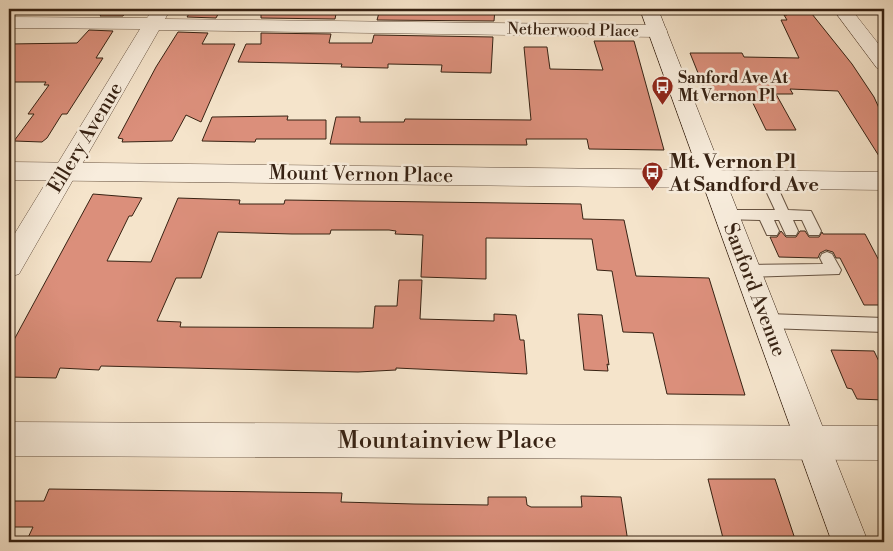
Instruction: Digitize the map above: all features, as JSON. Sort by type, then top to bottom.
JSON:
[{"type":"street","name":"Sanford Avenue","points":[[649,9],[850,542]]},
{"type":"street","points":[[842,9],[884,64]]},
{"type":"street","name":"Netherwood Place","points":[[9,22],[157,16],[658,31]]},
{"type":"street","name":"Ellery Avenue","points":[[9,266],[157,16]]},
{"type":"street","name":"Mount Vernon Place","points":[[9,171],[884,181]]},
{"type":"street","name":"Mountainview Place","points":[[9,439],[884,443]]},
{"type":"lane","points":[[768,180],[791,231]]},
{"type":"lane","points":[[726,215],[806,215],[814,231]]},
{"type":"lane","points":[[765,215],[772,230]]},
{"type":"lane","points":[[747,271],[787,264],[808,264],[834,270],[827,258]]},
{"type":"lane","points":[[767,321],[884,324]]},
{"type":"building","points":[[105,9],[128,9],[123,16],[100,16]]},
{"type":"building","points":[[192,9],[221,9],[216,18],[187,17]]},
{"type":"building","points":[[261,9],[337,9],[335,19],[261,18]]},
{"type":"building","points":[[380,9],[495,9],[494,21],[377,20]]},
{"type":"building","points":[[783,9],[808,9],[852,64],[874,97],[884,119],[884,164],[838,91],[790,89],[793,94],[776,94],[796,130],[766,130],[748,93],[706,93],[690,53],[742,53],[744,57],[799,58],[781,20],[787,20],[784,15],[787,15]]},
{"type":"building","points":[[89,30],[113,31],[96,58],[103,58],[67,114],[62,114],[47,138],[42,142],[14,141],[34,114],[28,114],[49,85],[44,85],[46,82],[9,82],[9,44],[77,43]]},
{"type":"building","points":[[178,32],[208,33],[202,44],[235,44],[201,122],[186,115],[172,141],[122,142],[123,139],[118,138],[156,67]]},
{"type":"building","points":[[261,33],[331,34],[329,43],[372,43],[374,35],[493,37],[491,73],[441,72],[442,65],[388,64],[388,68],[341,67],[342,64],[238,62],[246,44],[261,44]]},
{"type":"building","points":[[594,41],[634,41],[664,150],[589,149],[587,139],[526,139],[527,145],[330,144],[336,117],[360,117],[360,122],[404,122],[405,119],[531,120],[524,47],[547,47],[550,69],[603,70]]},
{"type":"building","points":[[288,116],[287,120],[326,120],[326,139],[256,139],[255,142],[202,141],[212,117]]},
{"type":"building","points":[[93,194],[142,198],[132,216],[129,216],[107,261],[151,262],[178,198],[240,200],[239,204],[284,204],[285,200],[581,204],[583,219],[624,220],[636,276],[709,278],[745,395],[667,394],[653,333],[623,332],[612,271],[597,270],[592,239],[486,238],[486,279],[421,277],[423,235],[395,234],[396,231],[389,230],[331,230],[330,234],[218,232],[201,278],[176,278],[157,321],[181,322],[180,327],[373,328],[375,306],[397,306],[399,280],[422,280],[420,319],[494,321],[494,314],[516,315],[520,340],[524,340],[527,374],[396,368],[396,370],[358,372],[101,366],[99,370],[60,368],[56,378],[9,377],[9,349]]},
{"type":"building","points":[[781,231],[786,237],[796,237],[800,231],[805,231],[809,237],[819,237],[822,232],[823,234],[865,234],[884,270],[884,305],[864,305],[840,258],[836,258],[833,252],[826,250],[820,253],[818,258],[779,257],[770,237],[777,237]]},
{"type":"building","points":[[578,314],[602,315],[609,365],[607,364],[608,371],[584,370]]},
{"type":"building","points":[[831,350],[874,351],[884,372],[884,400],[857,399],[852,389],[847,388]]},
{"type":"building","points":[[708,479],[775,479],[796,542],[724,542]]},
{"type":"building","points":[[49,489],[342,493],[341,502],[414,504],[488,505],[488,497],[526,497],[527,505],[531,507],[582,507],[581,496],[621,497],[628,542],[26,542],[33,527],[9,527],[9,501],[44,501]]},
{"type":"place","name":"Sanford Ave At Mt Vernon Pl","points":[[662,106]]},
{"type":"place","name":"Mt. Vernon Pl At Sandford Ave","points":[[653,192]]}]
